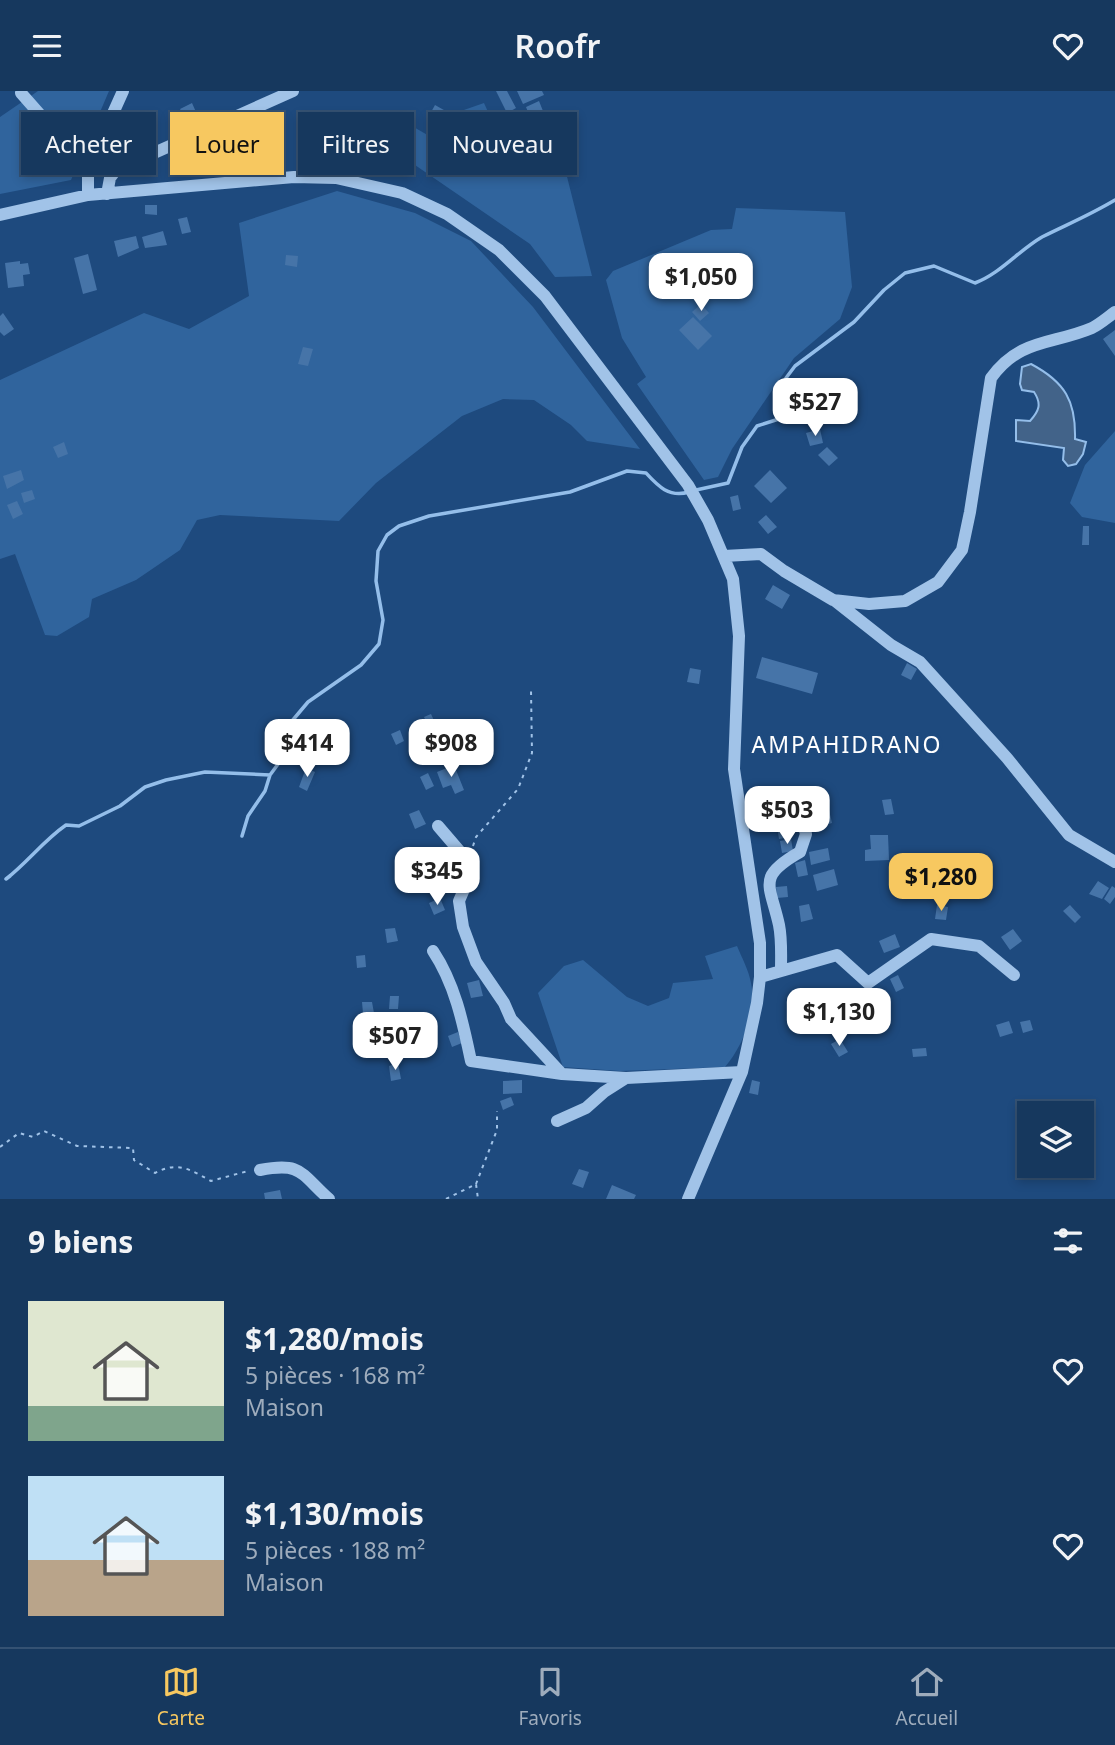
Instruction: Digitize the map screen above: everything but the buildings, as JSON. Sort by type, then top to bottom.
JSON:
[{"type":"street","points":[[112,112],[123,91]]},
{"type":"street","points":[[107,194],[110,178],[116,170],[293,91]]},
{"type":"street","points":[[21,93],[38,112]]},
{"type":"street","points":[[88,175],[88,195]]},
{"type":"street","points":[[0,215],[88,195],[294,177],[336,179],[402,193],[447,214],[499,250],[545,296],[688,485],[733,579],[738,613],[734,769],[760,943],[757,1003],[742,1072],[688,1199]]},
{"type":"street","points":[[833,600],[869,604],[905,601],[938,582],[961,550],[970,512],[990,378],[1003,361],[1027,347],[1093,327],[1115,312]]},
{"type":"street","points":[[724,556],[761,554],[833,600],[891,645],[920,662],[1007,758],[1069,835],[1115,862]]},
{"type":"street","points":[[782,971],[779,926],[772,906],[768,880],[777,865],[800,852],[806,834],[794,794]]},
{"type":"street","points":[[438,826],[467,860],[468,880],[459,901],[463,927],[476,962],[504,1003],[511,1019],[562,1074]]},
{"type":"street","points":[[760,977],[837,955],[868,983],[931,939],[979,946],[1014,975]]},
{"type":"street","points":[[433,951],[445,970],[461,1017],[471,1061],[562,1074],[626,1078],[742,1072]]},
{"type":"street","points":[[557,1121],[586,1108],[626,1078]]},
{"type":"street","points":[[260,1170],[286,1165],[301,1171],[330,1199]]},
{"type":"path","points":[[467,860],[476,837],[518,789],[532,753],[531,689]]},
{"type":"path","points":[[478,1199],[476,1184],[497,1130],[497,1111]]},
{"type":"path","points":[[0,1147],[19,1133],[33,1137],[44,1131],[77,1146],[133,1149],[134,1160],[155,1173],[168,1166],[182,1165],[211,1181],[236,1172],[260,1170]]},
{"type":"path","points":[[446,1199],[476,1184]]},
{"type":"shaded area","points":[[38,91],[109,91],[100,112],[21,112],[21,175],[73,175],[71,180],[0,194],[0,117]]},
{"type":"shaded area","points":[[484,103],[488,112],[461,112]]},
{"type":"shaded area","points":[[414,127],[428,135],[428,174],[414,164]]},
{"type":"shaded area","points":[[430,175],[567,175],[592,276],[555,277],[530,244]]},
{"type":"shaded area","points":[[337,191],[415,213],[471,241],[533,307],[640,449],[587,441],[571,425],[534,400],[503,399],[462,416],[376,483],[339,521],[220,515],[197,520],[180,550],[136,580],[92,599],[89,617],[57,636],[45,635],[15,554],[0,559],[0,380],[144,313],[189,329],[249,296],[239,223]]},
{"type":"shaded area","points":[[736,208],[845,212],[852,287],[840,319],[794,358],[732,449],[718,477],[704,480],[637,384],[646,377],[622,338],[606,280],[613,271],[711,230],[732,229]]},
{"type":"shaded area","points":[[1031,364],[1052,378],[1066,394],[1073,414],[1075,439],[1086,442],[1083,454],[1076,464],[1068,466],[1063,460],[1064,448],[1016,441],[1016,420],[1030,421],[1038,407],[1034,392],[1022,390],[1020,384],[1022,367]]},
{"type":"shaded area","points":[[1115,431],[1115,523],[1082,517],[1070,503],[1085,465]]},
{"type":"shaded area","points":[[737,946],[750,978],[752,1005],[743,1039],[725,1067],[620,1071],[563,1067],[538,993],[564,966],[583,960],[627,997],[648,1006],[669,998],[673,983],[713,979],[705,956]]},
{"type":"waterway","points":[[696,490],[728,483],[742,447],[757,426],[782,418],[794,402],[786,378],[795,366],[854,322],[884,290],[905,273],[934,266],[975,283],[993,274],[1042,237],[1115,200]]},
{"type":"waterway","points":[[242,836],[248,816],[265,791],[270,775],[287,752],[292,721],[308,702],[361,665],[379,644],[383,620],[376,581],[378,551],[387,535],[399,526],[429,516],[570,492],[627,471],[646,473],[670,492],[689,492]]},
{"type":"waterway","points":[[10,876],[6,879],[66,825],[79,826],[120,806],[145,787],[205,772],[270,775]]},
{"type":"district","name":"AMPAHIDRANO","points":[[847,745]]}]
